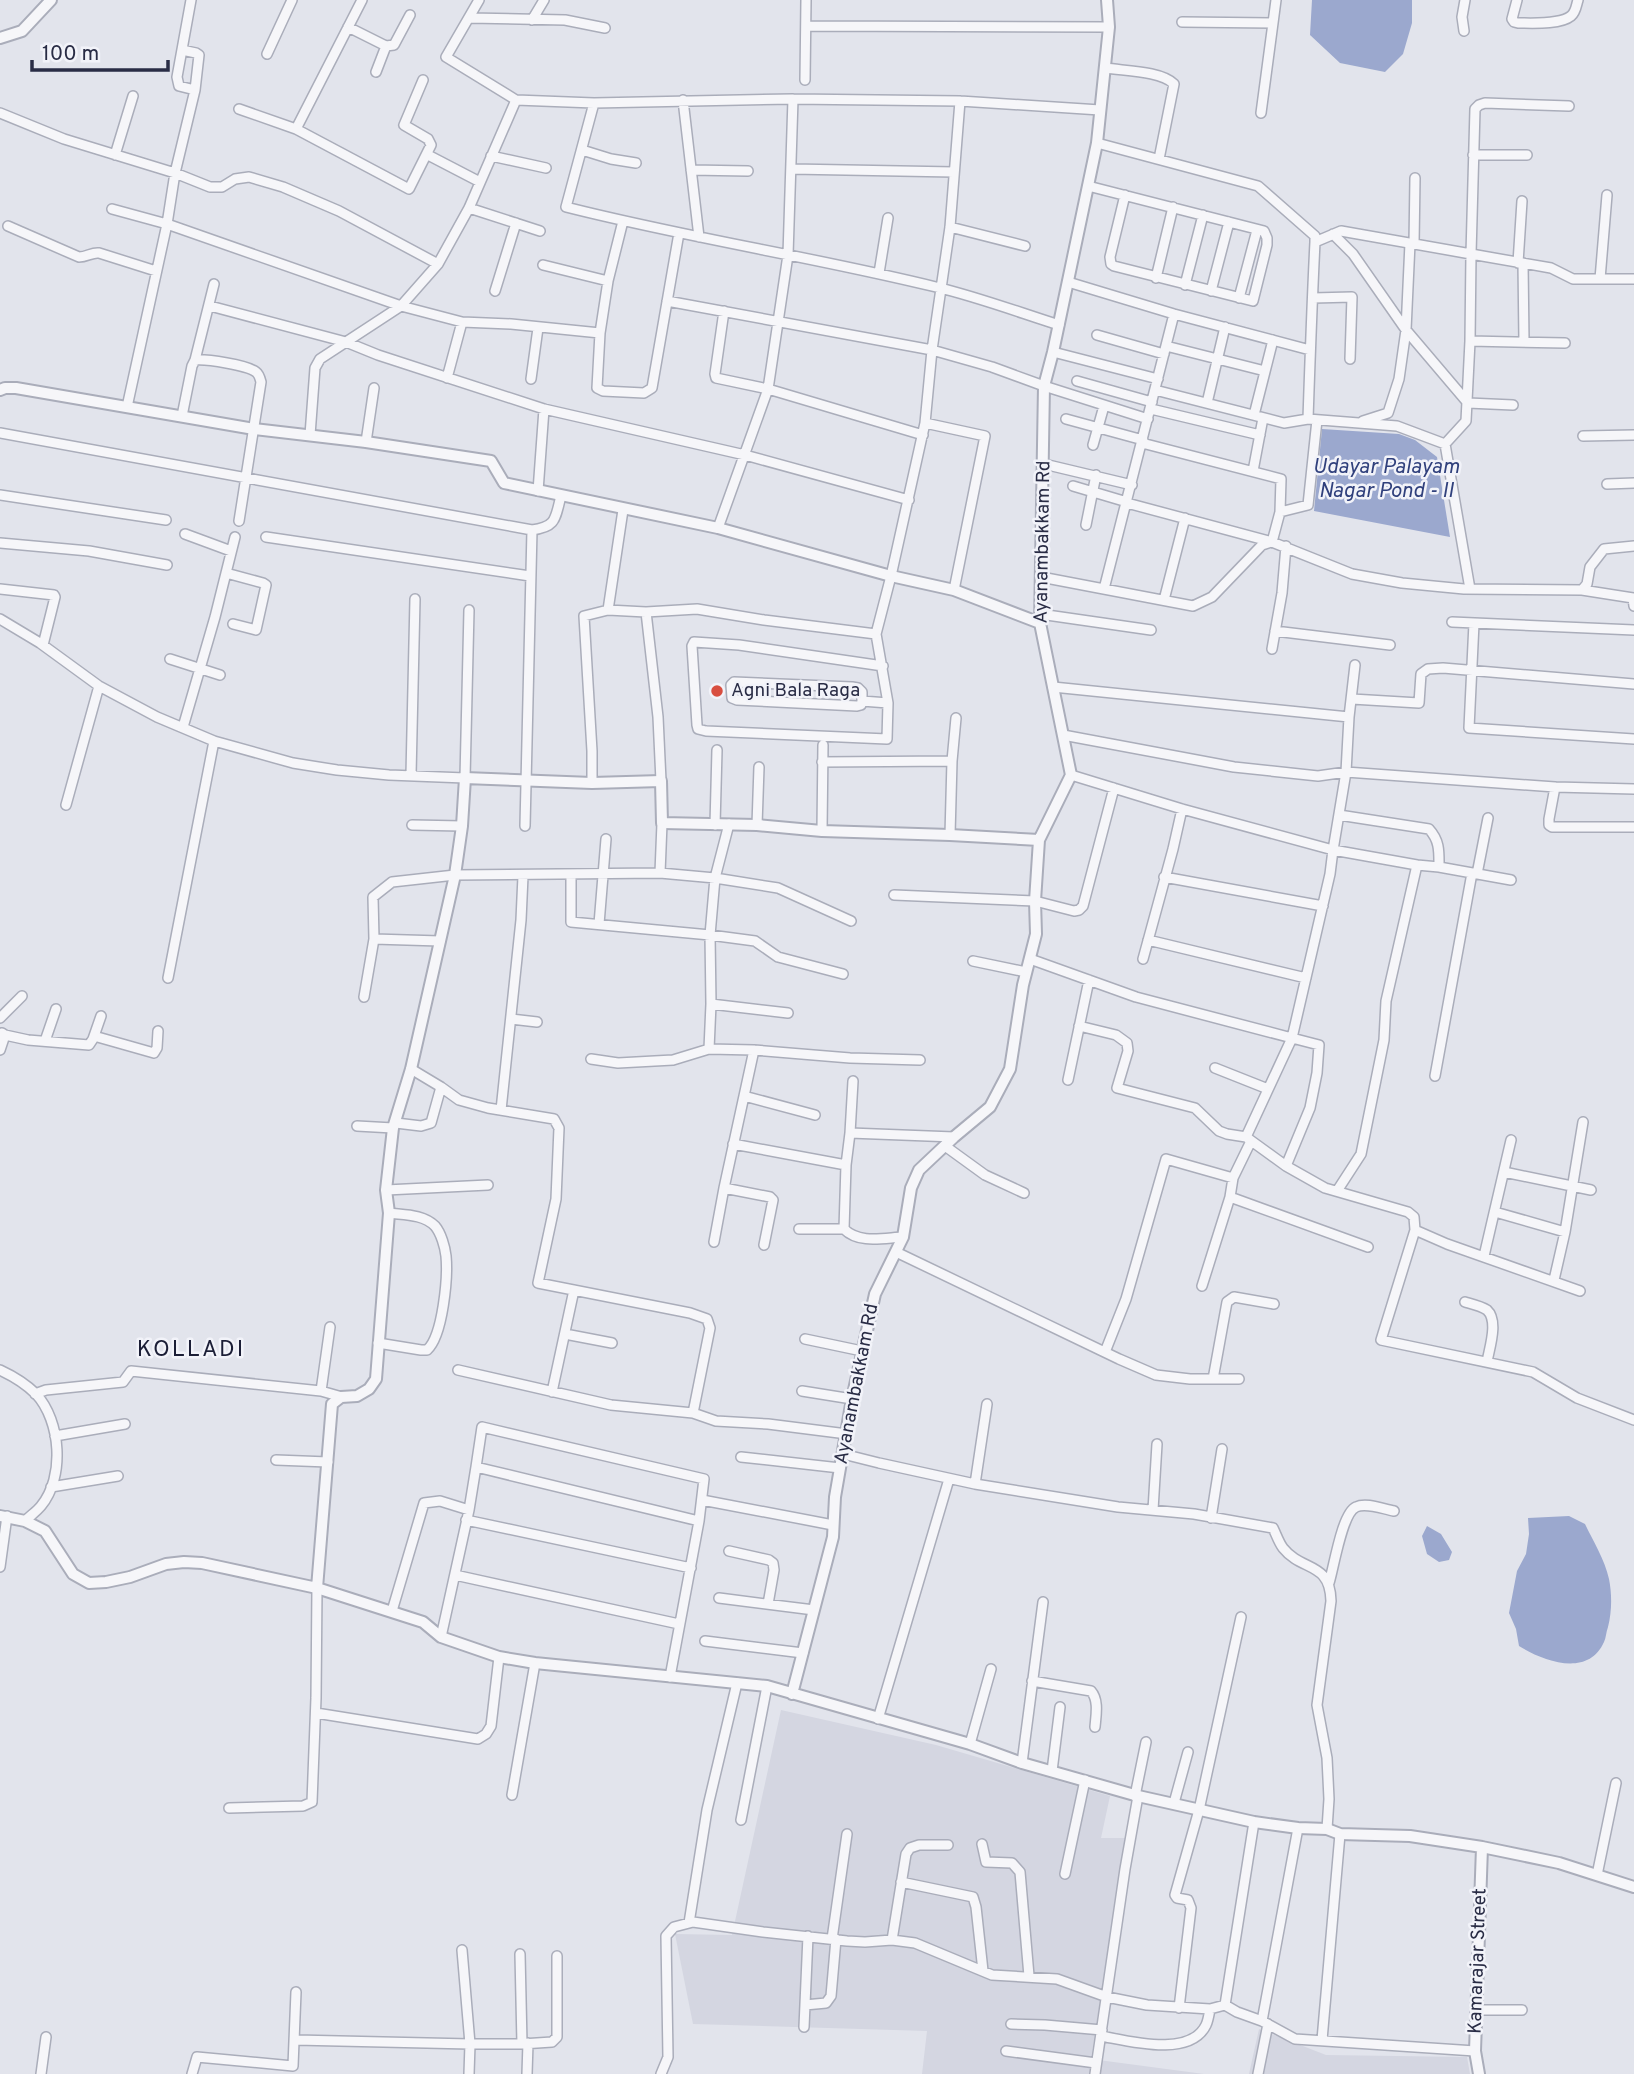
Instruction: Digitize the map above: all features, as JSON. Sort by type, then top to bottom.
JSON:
[{"type":"street","points":[[0,38],[22,31],[51,0]]},
{"type":"street","points":[[191,0],[177,71],[179,86],[195,90]]},
{"type":"street","points":[[267,54],[292,0]]},
{"type":"street","points":[[296,129],[362,0]]},
{"type":"street","points":[[479,0],[446,57],[516,100],[594,103],[793,99],[960,101],[1100,110]]},
{"type":"street","points":[[532,20],[544,0]]},
{"type":"street","points":[[805,80],[806,0]]},
{"type":"street","name":"Ayanambakkam Rd","points":[[792,1694],[833,1537],[840,1468],[875,1294],[903,1237],[911,1188],[919,1170],[990,1107],[1010,1069],[1026,972],[1036,934],[1039,840],[1072,775],[1040,619],[1044,386],[1054,352],[1097,143],[1109,27],[1107,0]]},
{"type":"street","points":[[1261,113],[1276,0]]},
{"type":"street","points":[[1464,31],[1462,17],[1465,0]]},
{"type":"street","points":[[1517,0],[1512,19],[1518,23],[1561,21],[1572,16],[1578,0]]},
{"type":"street","points":[[348,27],[386,46],[394,45],[410,15]]},
{"type":"street","points":[[468,18],[565,20],[605,28]]},
{"type":"street","points":[[1182,22],[1273,23]]},
{"type":"street","points":[[806,26],[1109,27]]},
{"type":"street","points":[[376,72],[386,46]]},
{"type":"street","points":[[127,407],[167,224],[175,173],[195,90],[199,55],[182,50]]},
{"type":"street","points":[[1106,68],[1155,75],[1171,80],[1174,84],[1159,159]]},
{"type":"street","points":[[239,109],[296,129],[407,189],[428,155],[431,143],[404,125],[423,80]]},
{"type":"street","points":[[115,155],[133,96]]},
{"type":"street","points":[[718,528],[768,389],[788,255],[793,99]]},
{"type":"street","points":[[310,435],[315,368],[320,359],[401,306],[438,264],[469,208],[516,100]]},
{"type":"street","points":[[683,100],[699,237]]},
{"type":"street","points":[[883,666],[740,645],[694,642],[692,646],[698,729],[887,739],[888,703],[883,666],[876,634],[925,423],[932,350],[950,227],[960,101]]},
{"type":"street","points":[[594,103],[566,207],[679,233],[879,273],[940,288],[1059,324]]},
{"type":"street","points":[[1445,444],[1466,421],[1468,403],[1474,114],[1479,105],[1485,103],[1569,106]]},
{"type":"street","points":[[0,113],[64,139],[175,173],[210,187],[222,187],[235,179],[249,177],[283,187],[339,211],[438,264]]},
{"type":"street","points":[[1097,143],[1258,186],[1315,236],[1308,505],[1280,512]]},
{"type":"street","points":[[582,150],[636,163]]},
{"type":"street","points":[[428,155],[480,182]]},
{"type":"street","points":[[1473,155],[1527,155]]},
{"type":"street","points":[[491,156],[546,168]]},
{"type":"street","points":[[792,169],[954,172]]},
{"type":"street","points":[[691,170],[748,171]]},
{"type":"street","points":[[1357,423],[1388,413],[1399,379],[1406,330],[1415,178]]},
{"type":"street","points":[[1088,186],[1125,195],[1173,207],[1264,232],[1268,238],[1252,301],[1125,270],[1111,264],[1125,195]]},
{"type":"street","points":[[1600,279],[1607,195]]},
{"type":"street","points":[[1522,201],[1524,342]]},
{"type":"street","points":[[1156,278],[1173,207]]},
{"type":"street","points":[[469,208],[540,231]]},
{"type":"street","points":[[112,209],[167,224],[401,306],[463,322],[600,333]]},
{"type":"street","points":[[1185,285],[1203,215]]},
{"type":"street","points":[[879,273],[888,218]]},
{"type":"street","points":[[623,221],[608,281],[600,333],[597,388],[603,391],[644,393],[652,388],[679,233]]},
{"type":"street","points":[[1211,291],[1229,222]]},
{"type":"street","points":[[495,291],[516,223]]},
{"type":"street","points":[[8,226],[79,257],[99,253],[156,271]]},
{"type":"street","points":[[950,227],[1025,246]]},
{"type":"street","points":[[1315,242],[1341,231],[1551,268],[1573,279],[1634,279]]},
{"type":"street","points":[[1332,234],[1353,254],[1406,330],[1468,403],[1513,405]]},
{"type":"street","points":[[543,265],[608,281]]},
{"type":"street","points":[[1068,282],[1174,314],[1310,350]]},
{"type":"street","points":[[182,416],[214,284]]},
{"type":"street","points":[[1312,298],[1352,297],[1350,359]]},
{"type":"street","points":[[667,301],[932,350],[1148,419]]},
{"type":"street","points":[[210,306],[346,342],[544,410],[745,455],[909,500]]},
{"type":"street","points":[[724,311],[716,378],[768,389],[923,435]]},
{"type":"street","points":[[1104,589],[1174,314]]},
{"type":"street","points":[[447,378],[463,322]]},
{"type":"street","points":[[1207,403],[1225,327]]},
{"type":"street","points":[[531,379],[538,328]]},
{"type":"street","points":[[1097,335],[1265,371]]},
{"type":"street","points":[[1253,471],[1260,435],[1259,416],[1265,371],[1273,340]]},
{"type":"street","points":[[1470,341],[1565,343]]},
{"type":"street","points":[[1054,352],[1158,379]]},
{"type":"street","points":[[195,360],[255,371],[261,382],[239,521]]},
{"type":"street","points":[[1077,381],[1260,435]]},
{"type":"street","points":[[2,388],[254,429],[366,442],[491,461],[504,483],[718,528],[891,576],[954,590],[1040,619],[1151,630]]},
{"type":"street","points":[[366,442],[374,388]]},
{"type":"street","points":[[1155,390],[1284,423],[1312,419],[1397,426],[1445,444]]},
{"type":"street","points":[[1093,445],[1104,406]]},
{"type":"street","points":[[538,491],[544,410]]},
{"type":"street","points":[[1066,419],[1281,479],[1280,512],[1272,541]]},
{"type":"street","points":[[925,423],[985,436],[954,590]]},
{"type":"street","points":[[0,433],[532,530],[546,529],[553,522],[562,496]]},
{"type":"street","points":[[1583,436],[1634,435]]},
{"type":"street","points":[[1445,444],[1470,589]]},
{"type":"street","points":[[1044,464],[1132,485]]},
{"type":"street","points":[[1086,525],[1096,475]]},
{"type":"street","points":[[1607,484],[1634,483]]},
{"type":"street","points":[[1073,486],[1272,541],[1352,574],[1402,583],[1470,589],[1582,590],[1634,601]]},
{"type":"street","points":[[0,495],[166,520]]},
{"type":"street","points":[[608,610],[623,510]]},
{"type":"street","points":[[1164,600],[1185,518]]},
{"type":"street","points":[[525,826],[532,530]]},
{"type":"street","points":[[185,534],[231,551]]},
{"type":"street","points":[[183,727],[235,537]]},
{"type":"street","points":[[266,537],[530,576]]},
{"type":"street","points":[[1041,577],[1194,606],[1212,597],[1262,545],[1272,541]]},
{"type":"street","points":[[0,543],[89,551],[167,565]]},
{"type":"street","points":[[1272,649],[1282,593],[1286,546]]},
{"type":"street","points":[[1582,590],[1587,584],[1590,567],[1604,549],[1634,546]]},
{"type":"street","points":[[226,573],[266,585],[256,630],[233,624]]},
{"type":"street","points":[[0,589],[54,595],[43,645]]},
{"type":"street","points":[[411,775],[415,599]]},
{"type":"street","points":[[592,783],[583,615],[608,610],[646,612],[697,609],[876,634]]},
{"type":"street","points":[[35,1394],[46,1390],[123,1382],[131,1371],[321,1391],[342,1397],[357,1396],[369,1389],[376,1379],[388,1213],[386,1190],[394,1125],[411,1069],[455,875],[462,826],[469,610]]},
{"type":"street","points":[[646,612],[658,717],[662,823],[660,873]]},
{"type":"street","points":[[0,619],[43,645],[99,686],[157,717],[214,741],[293,764],[389,775],[592,783],[661,781]]},
{"type":"street","points":[[1452,622],[1634,630]]},
{"type":"street","points":[[1474,623],[1469,728],[1634,738]]},
{"type":"street","points":[[1275,631],[1390,645]]},
{"type":"street","points":[[170,659],[220,675]]},
{"type":"street","points":[[1202,1286],[1230,1197],[1233,1178],[1268,1089],[1292,1038],[1330,874],[1346,772],[1354,665]]},
{"type":"street","points":[[1352,699],[1419,703],[1421,674],[1427,669],[1443,668],[1634,684]]},
{"type":"street","points":[[734,682],[852,687],[862,692],[862,701],[861,705],[857,706],[737,700],[732,698],[731,685],[734,682]]},
{"type":"street","points":[[66,805],[99,686]]},
{"type":"street","points":[[1054,687],[1349,717]]},
{"type":"street","points":[[862,701],[888,703]]},
{"type":"street","points":[[950,835],[956,718]]},
{"type":"street","points":[[1063,735],[1234,767],[1318,776],[1346,772],[1555,787],[1634,789]]},
{"type":"street","points":[[167,978],[214,741]]},
{"type":"street","points":[[822,745],[822,831]]},
{"type":"street","points":[[715,825],[717,750]]},
{"type":"street","points":[[822,762],[952,761]]},
{"type":"street","points":[[757,825],[759,767]]},
{"type":"street","points":[[1072,775],[1182,809],[1333,850],[1511,880]]},
{"type":"street","points":[[1555,787],[1549,819],[1549,825],[1552,827],[1634,827]]},
{"type":"street","points":[[894,895],[1035,901],[1079,910],[1083,906],[1114,788]]},
{"type":"street","points":[[1143,959],[1182,809]]},
{"type":"street","points":[[1339,815],[1429,829],[1437,837],[1439,867]]},
{"type":"street","points":[[1435,1076],[1488,818]]},
{"type":"street","points":[[662,823],[757,825],[822,831],[1039,840]]},
{"type":"street","points":[[709,1049],[710,935],[715,878],[729,824]]},
{"type":"street","points":[[412,825],[462,826]]},
{"type":"street","points":[[599,924],[606,839]]},
{"type":"street","points":[[1337,1191],[1361,1154],[1384,1040],[1386,1002],[1417,865]]},
{"type":"street","points":[[364,997],[374,939],[373,897],[391,882],[455,875],[660,873],[779,888],[851,921]]},
{"type":"street","points":[[571,874],[571,922],[755,942],[779,957],[843,974]]},
{"type":"street","points":[[501,1110],[521,920],[523,876]]},
{"type":"street","points":[[1164,877],[1323,906]]},
{"type":"street","points":[[374,939],[440,941]]},
{"type":"street","points":[[1148,940],[1306,978]]},
{"type":"street","points":[[1030,959],[1136,997],[1319,1045],[1310,1108],[1286,1166]]},
{"type":"street","points":[[973,961],[1026,972]]},
{"type":"street","points":[[1068,1080],[1089,980]]},
{"type":"street","points":[[0,1018],[22,996]]},
{"type":"street","points":[[711,1004],[788,1013]]},
{"type":"street","points":[[45,1041],[55,1009]]},
{"type":"street","points":[[0,1050],[3,1034],[86,1045],[91,1043],[101,1016]]},
{"type":"street","points":[[511,1019],[537,1022]]},
{"type":"street","points":[[1079,1026],[1116,1035],[1127,1043],[1128,1051],[1117,1088],[1195,1108],[1219,1131],[1249,1139],[1286,1166],[1325,1188],[1409,1212],[1414,1217],[1415,1230],[1381,1340],[1533,1372],[1577,1398],[1634,1420]]},
{"type":"street","points":[[94,1036],[154,1053],[158,1031]]},
{"type":"street","points":[[591,1059],[618,1063],[673,1060],[709,1049],[840,1058],[920,1060]]},
{"type":"street","points":[[714,1242],[754,1050]]},
{"type":"street","points":[[1215,1068],[1268,1089]]},
{"type":"street","points":[[411,1069],[459,1100],[488,1108],[554,1119],[559,1128],[556,1199],[538,1283],[690,1313],[707,1319],[710,1328],[693,1413]]},
{"type":"street","points":[[844,1229],[853,1081]]},
{"type":"street","points":[[357,1126],[427,1125],[431,1122],[442,1087]]},
{"type":"street","points":[[744,1096],[815,1115]]},
{"type":"street","points":[[1554,1280],[1565,1233],[1583,1122]]},
{"type":"street","points":[[850,1133],[954,1137]]},
{"type":"street","points":[[1484,1256],[1511,1140]]},
{"type":"street","points":[[733,1144],[846,1165]]},
{"type":"street","points":[[945,1146],[985,1175],[1024,1193]]},
{"type":"street","points":[[1105,1352],[1126,1299],[1166,1159],[1233,1178]]},
{"type":"street","points":[[1504,1172],[1591,1190]]},
{"type":"street","points":[[386,1190],[488,1185]]},
{"type":"street","points":[[724,1188],[770,1197],[773,1200],[764,1245]]},
{"type":"street","points":[[1230,1197],[1368,1247]]},
{"type":"street","points":[[1494,1212],[1565,1233]]},
{"type":"street","points":[[378,1343],[421,1350],[431,1347],[436,1338],[443,1306],[446,1273],[444,1247],[433,1224],[415,1216],[388,1213]]},
{"type":"street","points":[[799,1228],[844,1229],[863,1239],[903,1237]]},
{"type":"street","points":[[1415,1230],[1580,1291]]},
{"type":"street","points":[[896,1252],[1156,1374],[1190,1379],[1239,1379]]},
{"type":"street","points":[[552,1392],[574,1290]]},
{"type":"street","points":[[1213,1379],[1225,1306],[1229,1299],[1234,1297],[1274,1304]]},
{"type":"street","points":[[1465,1301],[1487,1310],[1492,1317],[1487,1362]]},
{"type":"street","points":[[321,1391],[330,1327]]},
{"type":"street","points":[[565,1334],[612,1343]]},
{"type":"street","points":[[805,1339],[862,1351]]},
{"type":"street","points":[[0,1370],[15,1377],[35,1394],[46,1411],[55,1436],[58,1459],[54,1482],[42,1505],[25,1521]]},
{"type":"street","points":[[458,1370],[611,1405],[693,1413],[716,1421],[768,1424],[847,1434]]},
{"type":"street","points":[[802,1391],[852,1399]]},
{"type":"street","points":[[229,1808],[303,1806],[312,1802],[317,1588],[332,1404],[342,1397]]},
{"type":"street","points":[[975,1484],[987,1404]]},
{"type":"street","points":[[55,1436],[125,1424]]},
{"type":"street","points":[[441,1637],[469,1510],[482,1427],[704,1479],[691,1568],[670,1677]]},
{"type":"street","points":[[1153,1510],[1157,1444]]},
{"type":"street","points":[[1211,1518],[1222,1449]]},
{"type":"street","points":[[843,1454],[975,1484],[1118,1507],[1194,1514],[1272,1528],[1284,1549],[1315,1569],[1331,1586],[1317,1705],[1327,1758],[1327,1829]]},
{"type":"street","points":[[741,1457],[840,1468]]},
{"type":"street","points":[[276,1460],[328,1462]]},
{"type":"street","points":[[476,1467],[699,1521]]},
{"type":"street","points":[[51,1487],[118,1476]]},
{"type":"street","points":[[877,1719],[949,1479]]},
{"type":"street","points":[[702,1500],[834,1525]]},
{"type":"street","points":[[392,1611],[425,1503],[440,1501],[469,1510]]},
{"type":"street","points":[[1329,1583],[1345,1523],[1354,1507],[1364,1505],[1394,1511]]},
{"type":"street","points":[[0,1566],[3,1516],[25,1521],[45,1531],[73,1574],[89,1583],[118,1579],[166,1564],[184,1562],[230,1568],[317,1588],[392,1611],[423,1622],[441,1637],[499,1657],[767,1686],[970,1744],[1022,1763],[1136,1796],[1199,1811],[1298,1828],[1410,1836],[1482,1847],[1559,1863],[1634,1887]]},
{"type":"street","points":[[466,1520],[691,1568]]},
{"type":"street","points":[[729,1551],[773,1563],[768,1604]]},
{"type":"street","points":[[455,1575],[679,1624]]},
{"type":"street","points":[[719,1598],[814,1610]]},
{"type":"street","points":[[1022,1763],[1043,1602]]},
{"type":"street","points":[[1179,2008],[1191,1908],[1188,1900],[1175,1895],[1199,1811],[1241,1617]]},
{"type":"street","points":[[705,1641],[803,1653]]},
{"type":"street","points":[[316,1713],[478,1739],[491,1727],[499,1657]]},
{"type":"street","points":[[512,1795],[535,1663]]},
{"type":"street","points":[[970,1744],[991,1669]]},
{"type":"street","points":[[1032,1681],[1091,1691],[1095,1694],[1095,1727]]},
{"type":"street","points":[[689,1923],[707,1810],[737,1683]]},
{"type":"street","points":[[741,1820],[767,1686]]},
{"type":"street","points":[[1052,1771],[1060,1707]]},
{"type":"street","points":[[1095,2074],[1146,1742]]},
{"type":"street","points":[[1174,1803],[1188,1752]]},
{"type":"street","points":[[1065,1874],[1085,1780]]},
{"type":"street","points":[[1597,1875],[1616,1783]]},
{"type":"street","points":[[1225,2005],[1254,1822]]},
{"type":"street","points":[[1258,2074],[1298,1828]]},
{"type":"street","points":[[1322,2039],[1340,1833]]},
{"type":"street","points":[[805,2005],[826,2004],[831,1996],[834,1939],[847,1834]]},
{"type":"street","points":[[982,1844],[986,1862],[1013,1863],[1020,1872],[1029,1976]]},
{"type":"street","points":[[892,1940],[906,1854],[910,1848],[919,1845],[948,1845]]},
{"type":"street","name":"Kamarajar Street","points":[[1479,2074],[1475,2051],[1482,1847]]},
{"type":"street","points":[[901,1882],[973,1897],[983,1971]]},
{"type":"street","points":[[661,2074],[668,2057],[666,1936],[674,1927],[693,1922],[865,1942],[892,1940],[915,1943],[992,1975],[1057,1979],[1107,1997],[1147,2005],[1210,2009],[1225,2005],[1265,2022],[1295,2039],[1475,2051]]},
{"type":"street","points":[[804,2027],[808,1936]]},
{"type":"street","points":[[462,1950],[470,2044],[469,2074]]},
{"type":"street","points":[[520,1954],[527,2074]]},
{"type":"street","points":[[296,2040],[470,2044],[552,2042],[557,2037],[557,1956]]},
{"type":"street","points":[[192,2074],[197,2057],[293,2066],[296,1992]]},
{"type":"street","points":[[1011,2024],[1045,2025],[1101,2033],[1140,2043],[1186,2043],[1207,2024],[1210,2009]]},
{"type":"street","points":[[1476,2010],[1522,2010]]},
{"type":"street","points":[[41,2074],[46,2037]]},
{"type":"street","points":[[1006,2051],[1096,2063]]},
{"type":"shaded area","points":[[781,1710],[936,1745],[1110,1796],[1101,1838],[1125,1838],[1091,2059],[1204,2074],[922,2074],[927,2031],[693,2024],[675,1934],[732,1935]]},
{"type":"shaded area","points":[[1259,2029],[1326,2055],[1467,2057],[1470,2074],[1249,2074]]},
{"type":"water","points":[[1312,0],[1412,0],[1412,23],[1403,54],[1385,72],[1340,63],[1310,35]]},
{"type":"water","name":"Udayar Palayam Nagar Pond - II","points":[[1322,429],[1399,434],[1415,440],[1437,457],[1450,537],[1314,511]]},
{"type":"water","points":[[1569,1516],[1585,1524],[1605,1565],[1611,1597],[1604,1642],[1597,1653],[1576,1663],[1552,1661],[1519,1646],[1509,1613],[1517,1571],[1526,1554],[1528,1518]]},
{"type":"water","points":[[1427,1526],[1441,1534],[1452,1552],[1449,1560],[1439,1562],[1427,1554],[1422,1536]]},
{"type":"place","name":"Agni Bala Raga","points":[[717,691]]},
{"type":"district","name":"KOLLADI","points":[[191,1350]]}]
